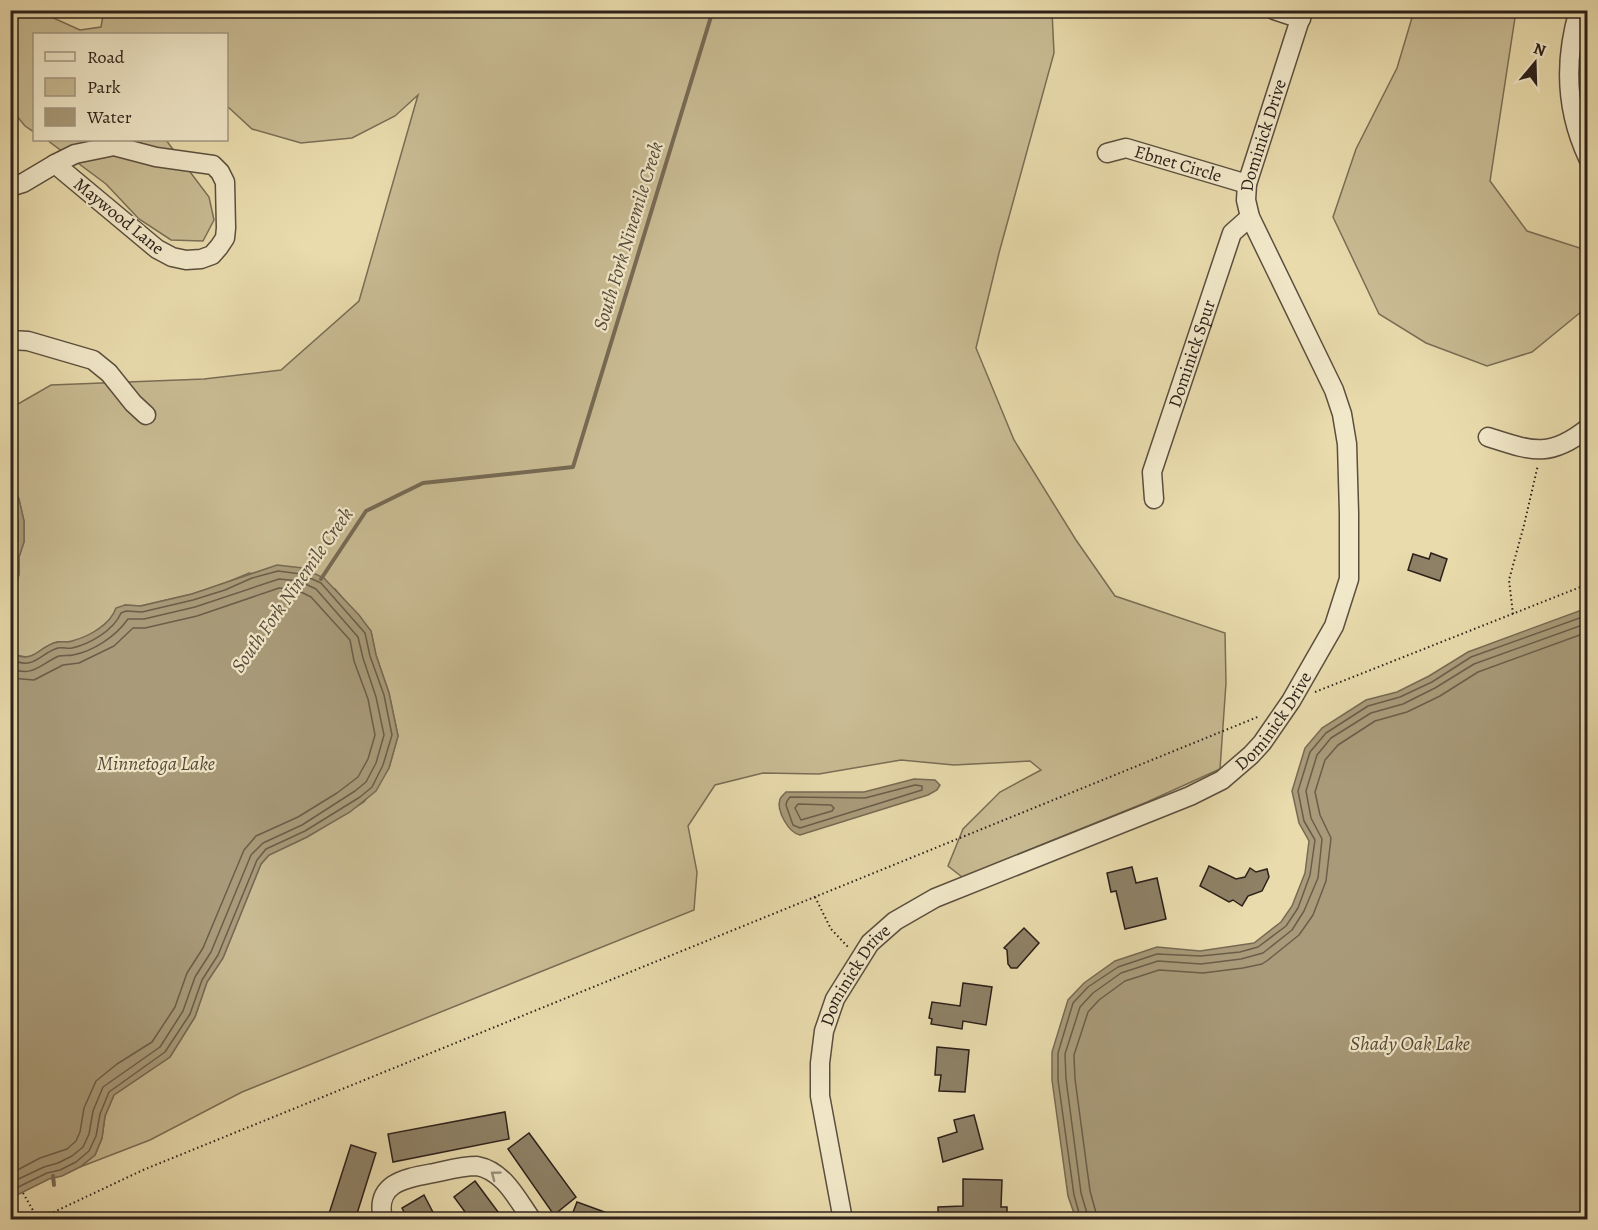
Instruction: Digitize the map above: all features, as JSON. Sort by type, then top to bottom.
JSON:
[{"type":"street","points":[[1275,10],[1302,15]]},
{"type":"street","points":[[1580,10],[1571,46],[1568,78],[1571,110],[1587,158]]},
{"type":"street","name":"Dominick Drive","points":[[843,1220],[820,1096],[820,1063],[824,1030],[835,999],[870,943],[895,921],[935,898],[1190,796],[1222,780],[1251,755],[1291,701],[1334,626],[1349,579],[1347,444],[1342,414],[1334,390],[1250,217],[1246,200],[1247,184],[1302,15]]},
{"type":"street","name":"Maywood Lane","points":[[10,187],[23,183],[56,164],[75,154],[95,148],[114,146],[156,157],[213,165],[225,182],[225,238],[212,255],[201,259],[186,260],[172,257],[157,249],[56,164]]},
{"type":"street","name":"Ebnet Circle","points":[[1107,153],[1126,148],[1247,184]]},
{"type":"street","name":"Dominick Spur","points":[[1154,498],[1152,471],[1232,233],[1250,217]]},
{"type":"street","points":[[10,340],[28,341],[93,360],[109,373],[133,404],[146,415]]},
{"type":"street","points":[[1488,437],[1523,448],[1541,450],[1557,448],[1573,440],[1587,428]]},
{"type":"street","points":[[383,1220],[384,1198],[388,1190],[402,1179],[477,1166],[500,1176],[532,1220]]},
{"type":"path","points":[[1513,614],[1509,580],[1541,450]]},
{"type":"path","points":[[1291,701],[1587,584]]},
{"type":"path","points":[[23,1193],[37,1219],[153,1166],[1263,715]]},
{"type":"path","points":[[815,897],[831,929],[851,949]]},
{"type":"green space","points":[[104,10],[1052,11],[1054,53],[999,253],[976,348],[1014,440],[1076,540],[1115,596],[1225,633],[1226,683],[1220,769],[1147,802],[962,877],[948,866],[963,829],[1000,792],[1041,770],[1030,761],[954,765],[901,760],[819,774],[763,773],[715,785],[688,826],[697,872],[694,910],[242,1092],[150,1140],[80,1167],[95,1155],[102,1138],[105,1116],[114,1095],[170,1057],[195,1017],[207,982],[223,958],[261,864],[269,855],[307,837],[364,802],[389,768],[398,736],[389,693],[376,655],[371,631],[335,589],[249,573],[192,594],[140,606],[125,605],[101,627],[79,640],[57,642],[26,657],[11,653],[11,607],[19,574],[19,557],[24,542],[24,521],[11,480],[11,408],[51,385],[204,379],[281,370],[359,301],[418,95],[395,116],[352,138],[301,143],[252,129],[228,107],[228,33],[33,33],[33,131],[25,126],[11,109],[11,11],[38,11],[80,30],[101,27]]},
{"type":"green space","points":[[1414,11],[1516,11],[1490,181],[1527,231],[1586,250],[1587,307],[1532,352],[1487,366],[1426,343],[1379,314],[1333,217],[1356,149],[1397,68]]},
{"type":"green space","points":[[48,141],[167,141],[209,197],[214,220],[203,241],[171,240],[139,219],[106,184]]},
{"type":"water","points":[[11,480],[19,499],[24,521],[24,542],[19,557],[19,574],[11,607]]},
{"type":"water","name":"Minnetoga Lake","points":[[277,565],[303,568],[324,578],[371,631],[376,655],[389,693],[398,736],[389,768],[376,791],[350,812],[307,837],[269,855],[261,864],[223,958],[207,982],[195,1017],[170,1057],[114,1095],[105,1116],[102,1138],[95,1155],[80,1167],[11,1198],[11,653],[31,656],[51,644],[70,642],[86,636],[104,625],[116,608],[125,605],[141,606],[192,594]]},
{"type":"water","name":"Shady Oak Lake","points":[[1587,608],[1587,1219],[1076,1219],[1068,1196],[1052,1080],[1052,1052],[1068,1000],[1084,983],[1115,961],[1157,947],[1200,951],[1254,943],[1281,922],[1292,906],[1305,873],[1309,841],[1299,823],[1292,791],[1305,748],[1322,728],[1366,700],[1397,692],[1468,652]]},
{"type":"water","points":[[914,779],[935,780],[940,785],[937,790],[928,795],[800,835],[788,826],[780,809],[780,799],[786,792],[864,792]]},
{"type":"building","points":[[1431,553],[1447,559],[1440,581],[1408,570],[1413,554],[1429,559]]},
{"type":"building","points":[[1209,866],[1236,879],[1245,877],[1250,868],[1256,872],[1267,869],[1269,877],[1262,891],[1248,896],[1242,906],[1233,900],[1229,902],[1200,886]]},
{"type":"building","points":[[1132,867],[1136,883],[1157,878],[1166,919],[1125,929],[1116,891],[1111,892],[1107,873]]},
{"type":"building","points":[[1024,928],[1039,943],[1017,968],[1011,968],[1008,964],[1007,950],[1004,948]]},
{"type":"building","points":[[963,983],[992,987],[986,1025],[963,1021],[962,1029],[931,1024],[932,1019],[929,1018],[932,1002],[960,1006]]},
{"type":"building","points":[[937,1047],[969,1050],[965,1092],[939,1091],[941,1075],[935,1075]]},
{"type":"building","points":[[505,1112],[509,1139],[393,1162],[388,1134]]},
{"type":"building","points":[[974,1115],[983,1149],[943,1162],[938,1138],[957,1132],[954,1120]]},
{"type":"building","points":[[529,1133],[576,1197],[554,1215],[508,1149]]},
{"type":"building","points":[[351,1145],[376,1153],[355,1220],[327,1220]]},
{"type":"building","points":[[963,1179],[1002,1180],[1001,1207],[1007,1207],[1007,1220],[938,1220],[938,1207],[963,1206]]},
{"type":"building","points":[[475,1181],[504,1220],[471,1220],[454,1197]]},
{"type":"building","points":[[424,1195],[437,1220],[408,1220],[402,1208]]},
{"type":"building","points":[[577,1202],[621,1218],[620,1220],[570,1220]]},
{"type":"waterway","name":"South Fork Ninemile Creek","points":[[321,579],[366,511],[423,483],[573,467],[713,10]]},
{"type":"waterway","name":"South Fork Ninemile Creek","points":[[53,1176],[54,1185]]}]
